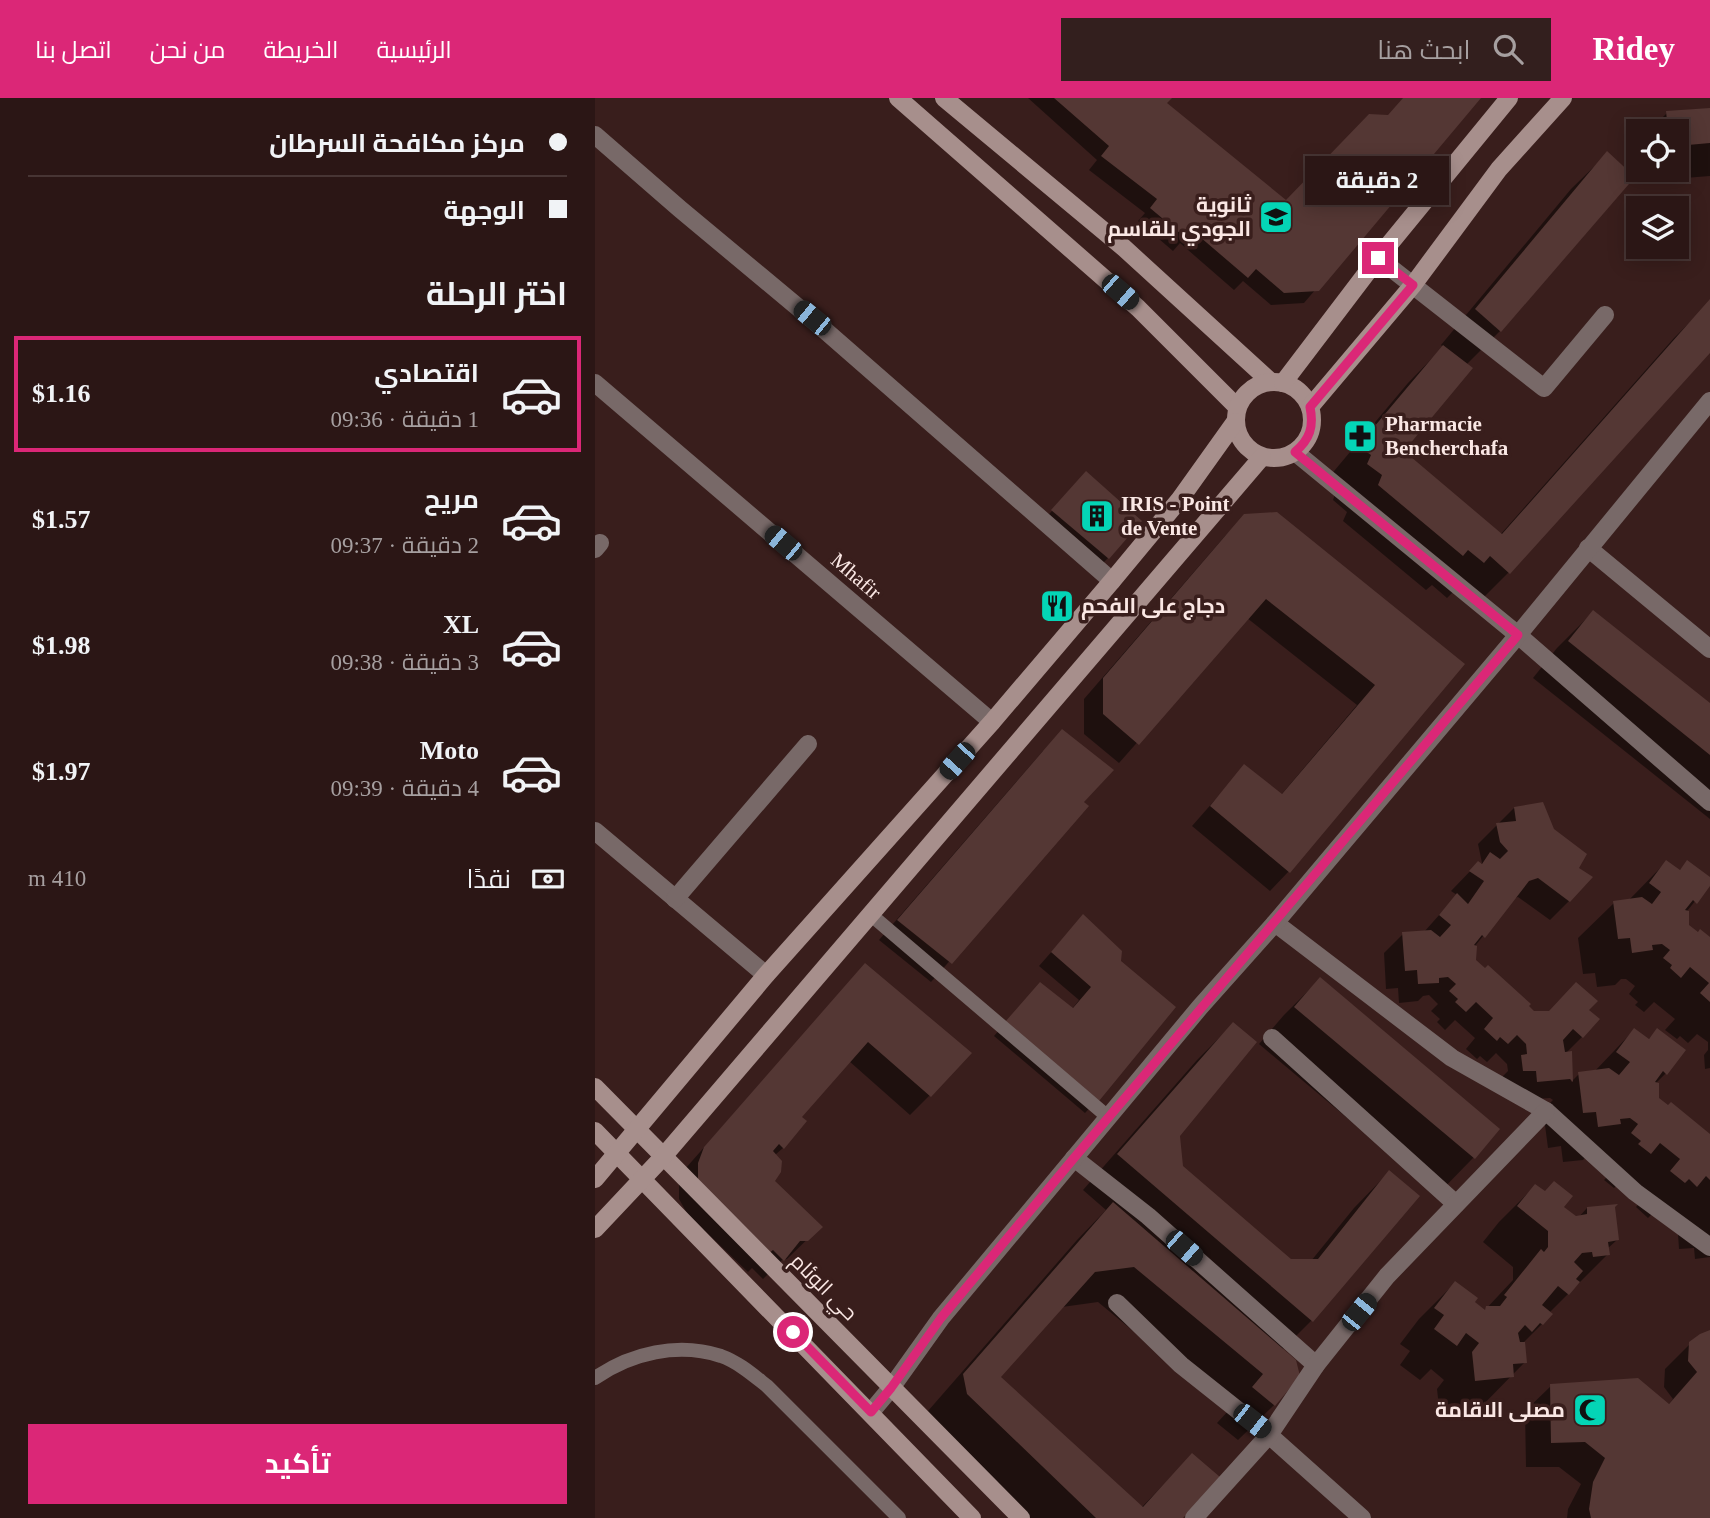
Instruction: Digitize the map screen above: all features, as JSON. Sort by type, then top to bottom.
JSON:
[{"type":"street","points":[[898,98],[1138,308],[1236,414],[1237,433],[1243,444],[1262,457],[1283,458],[1304,444],[1311,433],[1313,420],[1304,396],[1295,388],[1277,382],[1123,247],[944,98]]},
{"type":"street","points":[[595,1178],[766,975],[992,722],[1112,582],[1180,499],[1249,391],[1259,384],[1277,382],[1509,98]]},
{"type":"street","points":[[1310,407],[1413,285],[1499,169],[1563,98]]},
{"type":"street","points":[[595,135],[812,318],[1112,582]]},
{"type":"street","points":[[1378,258],[1544,388],[1605,315]]},
{"type":"street","name":"Mhafir","points":[[595,383],[992,722]]},
{"type":"street","points":[[871,1412],[941,1318],[1108,1117],[1518,635],[1710,401]]},
{"type":"street","points":[[1295,452],[1518,635],[1710,802]]},
{"type":"street","points":[[595,1229],[662,1158],[1262,457]]},
{"type":"street","points":[[1588,548],[1710,649]]},
{"type":"street","points":[[675,899],[808,744]]},
{"type":"street","points":[[595,831],[766,975]]},
{"type":"street","points":[[1275,923],[1453,1058],[1546,1111],[1635,1192],[1710,1247]]},
{"type":"street","points":[[1272,1038],[1456,1204]]},
{"type":"street","name":"حي الوئام","points":[[595,1087],[662,1158],[1021,1518]]},
{"type":"street","points":[[1194,1518],[1269,1435],[1316,1365],[1388,1276],[1546,1111]]},
{"type":"street","points":[[595,1130],[972,1518]]},
{"type":"street","points":[[1074,1158],[1148,1216],[1316,1365]]},
{"type":"street","points":[[1117,1303],[1181,1365],[1269,1435],[1362,1518]]},
{"type":"lane","points":[[870,914],[1108,1117]]},
{"type":"lane","points":[[595,1378],[626,1359],[660,1352],[681,1351],[721,1356],[751,1373],[767,1386],[899,1518]]},
{"type":"building","name":"ثانوية الجودي بلقاسم","points":[[1054,98],[1172,98],[1167,103],[1286,200],[1369,114],[1388,115],[1403,98],[1481,98],[1319,291],[1284,293],[1256,269],[1248,278],[1193,231],[1187,239],[1150,208],[1157,199],[1101,156],[1109,146]]},
{"type":"building","points":[[1710,108],[1710,143],[1689,145],[1689,119],[1667,119],[1666,111]]},
{"type":"building","points":[[1607,151],[1626,169],[1626,182],[1631,182],[1501,332],[1475,309]]},
{"type":"building","points":[[1710,299],[1710,353],[1510,574],[1490,556],[1484,563],[1468,550],[1463,556],[1378,485],[1382,475],[1367,464],[1371,455],[1358,446],[1443,345],[1473,368],[1404,451],[1502,534]]},
{"type":"building","name":"IRIS - Point de Vente","points":[[1086,471],[1142,521],[1109,559],[1051,510]]},
{"type":"building","points":[[1277,512],[1465,664],[1290,873],[1210,806],[1244,764],[1282,794],[1375,685],[1266,599],[1139,745],[1103,714],[1103,678],[1244,514]]},
{"type":"building","points":[[1593,610],[1710,703],[1710,755],[1568,641]]},
{"type":"building","points":[[1062,729],[1114,770],[1084,802],[1089,806],[952,964],[897,920]]},
{"type":"building","points":[[1543,802],[1554,829],[1587,854],[1579,868],[1593,877],[1570,902],[1538,878],[1529,881],[1485,938],[1482,935],[1474,945],[1477,946],[1476,960],[1485,968],[1488,965],[1531,1004],[1529,1006],[1534,1011],[1549,1011],[1576,982],[1598,1001],[1589,1010],[1600,1019],[1583,1038],[1573,1029],[1563,1040],[1565,1052],[1572,1051],[1573,1082],[1570,1079],[1537,1082],[1536,1071],[1523,1071],[1521,1055],[1527,1054],[1526,1044],[1517,1035],[1508,1044],[1500,1037],[1497,1041],[1484,1029],[1493,1018],[1476,1002],[1466,1012],[1455,1002],[1458,999],[1449,991],[1456,984],[1448,977],[1439,978],[1439,983],[1418,984],[1417,970],[1405,971],[1402,932],[1431,930],[1440,937],[1451,925],[1439,915],[1457,893],[1468,904],[1484,881],[1469,871],[1478,861],[1482,864],[1490,852],[1500,859],[1508,851],[1500,842],[1496,823],[1516,821],[1514,807]]},
{"type":"building","points":[[1666,860],[1680,870],[1687,860],[1710,877],[1710,886],[1697,904],[1693,900],[1685,910],[1689,911],[1689,925],[1710,937],[1710,1002],[1700,993],[1709,983],[1690,967],[1681,978],[1663,958],[1670,950],[1662,944],[1652,945],[1653,950],[1632,953],[1630,938],[1618,939],[1613,901],[1642,897],[1652,904],[1661,892],[1649,883]]},
{"type":"building","points":[[1083,914],[1122,951],[1121,961],[1176,1007],[1099,1101],[1005,1022],[1040,982],[1073,1008],[1091,987],[1051,952]]},
{"type":"building","points":[[865,963],[972,1053],[931,1097],[868,1042],[802,1117],[807,1121],[784,1149],[779,1144],[773,1151],[782,1161],[781,1172],[775,1181],[823,1227],[808,1241],[800,1241],[784,1261],[773,1250],[768,1254],[698,1179],[698,1163],[704,1147]]},
{"type":"building","points":[[1320,977],[1500,1129],[1475,1159],[1294,1007]]},
{"type":"building","points":[[1233,1022],[1257,1042],[1180,1136],[1183,1166],[1291,1259],[1318,1259],[1389,1170],[1420,1196],[1313,1322],[1117,1154]]},
{"type":"building","points":[[1634,1028],[1649,1039],[1657,1028],[1686,1050],[1667,1075],[1663,1071],[1655,1082],[1659,1083],[1659,1098],[1668,1105],[1671,1102],[1710,1134],[1710,1180],[1706,1176],[1697,1187],[1689,1179],[1685,1183],[1670,1171],[1680,1159],[1660,1143],[1651,1154],[1638,1144],[1641,1141],[1631,1133],[1638,1124],[1630,1118],[1620,1119],[1621,1124],[1598,1127],[1596,1112],[1583,1113],[1578,1072],[1609,1068],[1619,1075],[1630,1062],[1616,1052]]},
{"type":"building","points":[[1554,1181],[1573,1196],[1564,1207],[1576,1216],[1587,1214],[1587,1207],[1618,1204],[1615,1207],[1619,1240],[1608,1242],[1610,1255],[1593,1257],[1592,1252],[1582,1253],[1574,1262],[1583,1271],[1576,1279],[1580,1282],[1569,1295],[1558,1286],[1542,1305],[1553,1314],[1532,1332],[1525,1325],[1518,1333],[1520,1342],[1525,1342],[1527,1363],[1513,1364],[1514,1377],[1475,1381],[1472,1352],[1479,1343],[1466,1333],[1457,1346],[1434,1329],[1444,1315],[1434,1308],[1455,1281],[1478,1298],[1475,1302],[1485,1310],[1486,1306],[1500,1306],[1507,1297],[1504,1295],[1541,1249],[1544,1252],[1548,1247],[1548,1231],[1517,1206],[1535,1184],[1545,1191]]},
{"type":"building","points":[[1113,1202],[1296,1360],[1300,1376],[1275,1406],[1252,1387],[1263,1374],[1134,1267],[1095,1272],[1001,1377],[1143,1507],[1192,1453],[1220,1477],[1183,1518],[1096,1518],[967,1394],[963,1374]]},
{"type":"building","points":[[1710,1330],[1710,1518],[1591,1518],[1589,1509],[1593,1482],[1605,1458],[1585,1442],[1551,1443],[1550,1384],[1638,1378],[1669,1404],[1697,1372],[1688,1361],[1689,1342]]},
{"type":"place","name":"ثانوية الجودي بلقاسم","points":[[1276,217]]},
{"type":"place","name":"Pharmacie Bencherchafa","points":[[1360,436]]},
{"type":"place","name":"IRIS - Point de Vente","points":[[1097,516]]},
{"type":"place","name":"دجاج على الفحم","points":[[1057,606]]},
{"type":"place","name":"مصلى الاقامة","points":[[1590,1410]]},
{"type":"route","points":[[793,1332],[871,1412],[941,1318],[1074,1158],[1518,635],[1295,452],[1311,433],[1313,420],[1310,407],[1413,285],[1378,258]]}]
